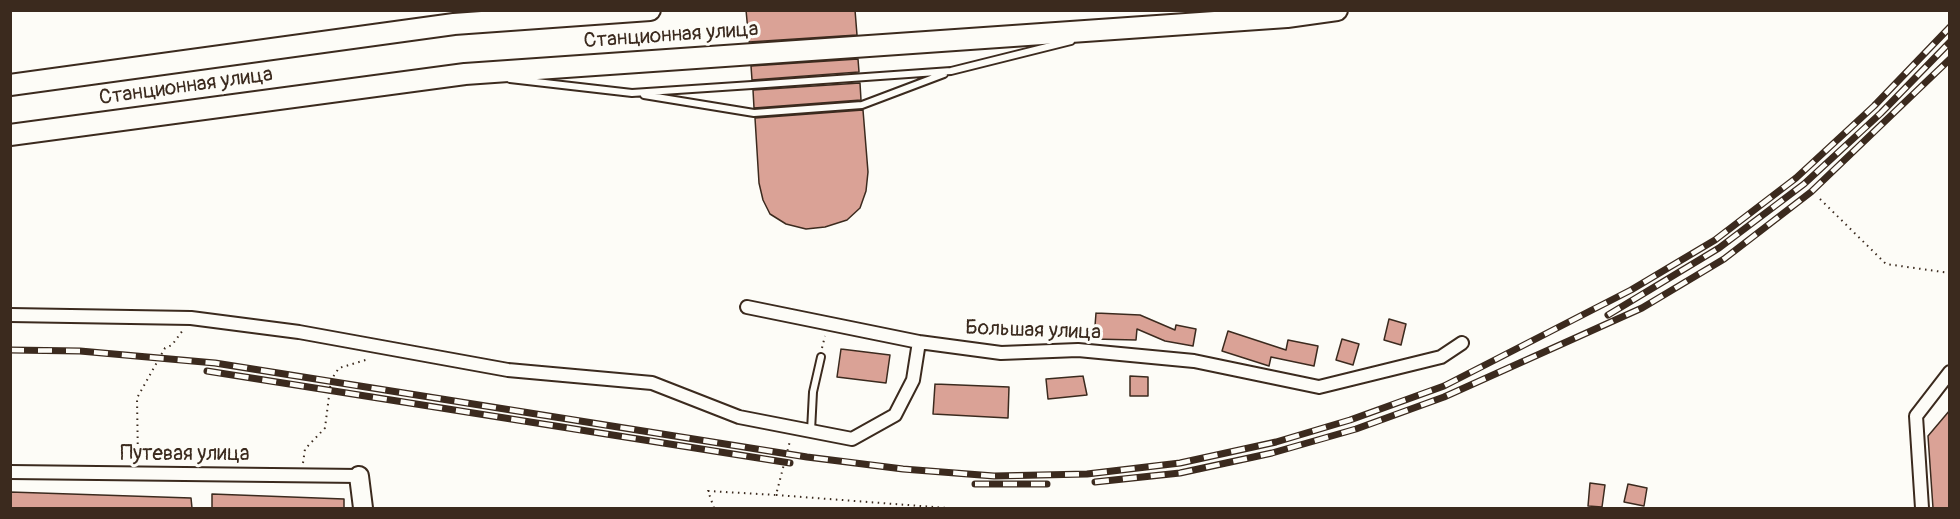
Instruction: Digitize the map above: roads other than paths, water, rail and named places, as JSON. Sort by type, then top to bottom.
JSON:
[{"type":"main road","name":"Станционная улица","points":[[10,85],[454,24],[650,10]]},
{"type":"main road","name":"Станционная улица","points":[[10,135],[465,74],[1287,17],[1337,10]]},
{"type":"street","name":"Большая улица","points":[[747,307],[919,342],[1001,353],[1078,350],[1194,362],[1319,387],[1441,357],[1462,343]]},
{"type":"street","points":[[10,315],[191,318],[299,332],[508,370],[652,383],[739,417],[852,439],[895,415],[913,381],[919,342]]},
{"type":"street","points":[[1922,508],[1916,416],[1950,372]]},
{"type":"street","name":"Путевая улица","points":[[10,472],[138,476],[359,476]]},
{"type":"street","points":[[359,476],[363,508]]},
{"type":"lane","points":[[454,24],[487,14]]},
{"type":"lane","points":[[465,74],[632,93],[754,113],[862,105],[951,71],[1119,28]]},
{"type":"lane","points":[[632,93],[951,71]]},
{"type":"lane","points":[[810,431],[813,393],[821,357]]},
{"type":"railway","points":[[10,350],[80,351],[215,363],[807,457],[903,469],[994,476],[1087,474],[1180,463],[1276,442],[1350,420],[1444,386],[1631,290],[1715,240],[1796,178],[1874,106],[1950,27]]},
{"type":"railway","points":[[1608,315],[1719,248],[1804,184],[1881,113],[1950,42]]},
{"type":"railway","points":[[1095,482],[1180,473],[1272,453],[1356,429],[1444,397],[1642,308],[1724,259],[1811,192],[1950,59]]},
{"type":"railway","points":[[207,371],[790,463]]},
{"type":"railway","points":[[975,484],[1047,484]]}]
